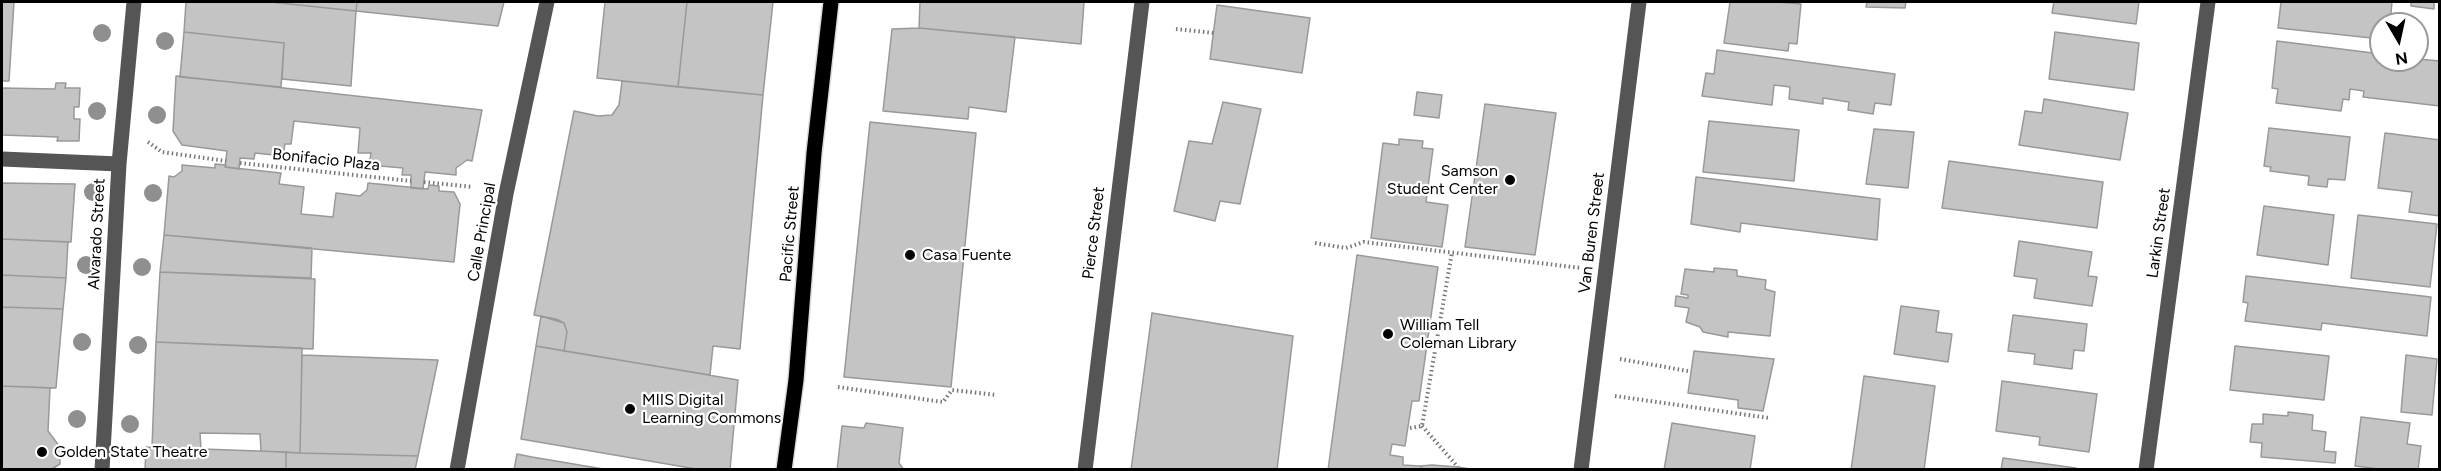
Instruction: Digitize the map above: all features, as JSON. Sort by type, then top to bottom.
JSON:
[{"type":"main road","name":"Pacific Street","points":[[784,470],[796,380],[814,153],[831,2]]},
{"type":"street","name":"Alvarado Street","points":[[102,470],[119,164],[134,2]]},
{"type":"street","name":"Calle Principal","points":[[457,470],[506,194],[547,2]]},
{"type":"street","name":"Pierce Street","points":[[1085,470],[1142,2]]},
{"type":"street","name":"Van Buren Street","points":[[1581,470],[1639,2]]},
{"type":"street","name":"Larkin Street","points":[[2146,470],[2208,2]]},
{"type":"street","points":[[2,159],[119,164]]},
{"type":"path","points":[[1176,29],[1214,33]]},
{"type":"path","points":[[148,142],[162,152],[226,161]]},
{"type":"path","name":"Bonifacio Plaza","points":[[240,163],[411,181]]},
{"type":"path","points":[[424,182],[473,187]]},
{"type":"path","points":[[1315,243],[1346,248],[1364,242],[1606,271]]},
{"type":"path","points":[[1422,426],[1452,252]]},
{"type":"path","points":[[1595,354],[1688,370]]},
{"type":"path","points":[[838,387],[944,402],[952,390],[996,395]]},
{"type":"path","points":[[1591,391],[1643,402],[1768,418]]},
{"type":"path","points":[[1410,428],[1422,426]]},
{"type":"path","points":[[1422,426],[1458,467]]},
{"type":"building","points":[[2,2],[14,2],[9,81],[2,81]]},
{"type":"building","points":[[186,2],[270,2],[356,11],[351,86],[282,79],[284,43],[184,32]]},
{"type":"building","points":[[270,2],[357,2],[356,11]]},
{"type":"building","points":[[357,2],[504,2],[498,26],[356,11]]},
{"type":"building","points":[[605,2],[687,2],[678,87],[597,78]]},
{"type":"building","points":[[687,2],[773,2],[763,95],[678,87]]},
{"type":"building","points":[[920,2],[1084,2],[1081,44],[919,28]]},
{"type":"building","points":[[1730,2],[1801,4],[1797,44],[1789,43],[1788,51],[1724,43]]},
{"type":"building","points":[[1867,2],[1906,2],[1905,8],[1866,7]]},
{"type":"building","points":[[2054,2],[2139,2],[2136,24],[2052,13]]},
{"type":"building","points":[[2281,2],[2392,2],[2391,12],[2369,12],[2369,38],[2278,28]]},
{"type":"building","points":[[2411,2],[2434,2],[2434,9],[2411,6]]},
{"type":"building","points":[[1217,5],[1310,18],[1302,73],[1210,59]]},
{"type":"building","points":[[919,28],[1015,37],[1006,112],[969,107],[968,119],[883,111],[892,29]]},
{"type":"building","points":[[184,32],[284,43],[281,87],[180,77]]},
{"type":"building","points":[[2055,32],[2139,43],[2134,90],[2049,79]]},
{"type":"building","points":[[2277,41],[2369,52],[2369,72],[2429,72],[2429,60],[2440,61],[2440,106],[2363,97],[2364,91],[2350,89],[2349,100],[2343,99],[2341,111],[2276,103],[2278,89],[2272,88]]},
{"type":"building","points":[[1717,50],[1895,74],[1891,105],[1875,103],[1873,114],[1848,110],[1849,102],[1823,98],[1823,104],[1789,99],[1790,87],[1774,85],[1772,105],[1702,96],[1706,73],[1714,74]]},
{"type":"building","points":[[176,76],[482,110],[472,161],[467,160],[456,168],[456,175],[425,172],[423,189],[411,188],[411,175],[402,175],[403,168],[369,165],[371,153],[358,153],[360,128],[294,121],[291,144],[285,144],[283,156],[255,153],[254,159],[240,158],[239,169],[225,167],[227,151],[182,145],[173,131]]},
{"type":"building","points":[[622,81],[763,95],[740,349],[713,346],[710,375],[564,351],[567,332],[564,323],[556,319],[534,315],[574,111],[598,116],[612,115],[619,105]]},
{"type":"building","points":[[56,83],[66,83],[65,88],[80,88],[79,107],[74,107],[74,119],[80,119],[79,141],[57,141],[58,137],[2,135],[2,88],[55,89]]},
{"type":"building","points":[[1417,92],[1442,95],[1439,118],[1414,115]]},
{"type":"building","points":[[2044,99],[2128,113],[2120,160],[2019,145],[2025,111],[2042,113]]},
{"type":"building","points":[[1223,102],[1261,109],[1240,204],[1220,201],[1215,221],[1174,211],[1189,141],[1212,144]]},
{"type":"building","name":"Samson Student Center","points":[[1485,104],[1556,113],[1535,255],[1465,247]]},
{"type":"building","points":[[1709,121],[1799,130],[1794,181],[1703,172]]},
{"type":"building","name":"Casa Fuente","points":[[870,122],[976,133],[951,387],[844,377]]},
{"type":"building","points":[[2269,128],[2350,137],[2345,180],[2328,179],[2327,187],[2308,185],[2309,176],[2270,171],[2271,167],[2264,166]]},
{"type":"building","points":[[1874,129],[1914,132],[1908,188],[1866,184]]},
{"type":"building","points":[[2385,133],[2440,140],[2440,216],[2409,212],[2412,192],[2378,188]]},
{"type":"building","points":[[1399,139],[1423,141],[1422,148],[1433,149],[1426,202],[1448,205],[1442,247],[1371,238],[1383,143],[1399,145]]},
{"type":"building","points":[[1949,161],[2103,182],[2097,228],[1942,208]]},
{"type":"building","points":[[215,164],[281,173],[279,184],[304,187],[301,214],[333,217],[336,193],[360,196],[367,190],[368,183],[428,189],[429,185],[439,186],[439,191],[454,192],[460,204],[454,262],[164,235],[169,176],[174,177],[182,171],[182,165],[215,168]]},
{"type":"building","points":[[1696,177],[1880,199],[1877,240],[1741,223],[1740,232],[1691,224]]},
{"type":"building","points":[[2,183],[75,184],[71,242],[2,239]]},
{"type":"building","points":[[2264,206],[2334,215],[2328,265],[2257,255]]},
{"type":"building","points":[[2358,215],[2437,224],[2430,287],[2351,278]]},
{"type":"building","points":[[164,235],[312,248],[311,278],[160,272]]},
{"type":"building","points":[[2,239],[68,242],[66,278],[2,275]]},
{"type":"building","points":[[2019,241],[2092,252],[2088,276],[2097,277],[2092,306],[2034,298],[2037,279],[2014,276]]},
{"type":"building","name":"William Tell Coleman Library","points":[[1357,255],[1438,267],[1419,401],[1412,401],[1405,446],[1392,444],[1390,455],[1403,457],[1403,465],[1420,466],[1424,470],[1328,470]]},
{"type":"building","points":[[1714,268],[1737,270],[1737,276],[1766,280],[1765,289],[1775,292],[1770,336],[1728,332],[1728,337],[1703,332],[1700,327],[1686,322],[1689,308],[1675,306],[1676,296],[1688,298],[1688,295],[1681,294],[1685,269],[1714,272]]},
{"type":"building","points":[[160,272],[315,279],[313,349],[156,342]]},
{"type":"building","points":[[2,275],[66,278],[63,309],[2,307]]},
{"type":"building","points":[[2246,276],[2431,297],[2427,336],[2322,323],[2321,330],[2245,321],[2248,303],[2243,302]]},
{"type":"building","points":[[1901,306],[1939,311],[1936,332],[1952,334],[1948,362],[1894,354]]},
{"type":"building","points":[[2,307],[63,309],[56,388],[2,386]]},
{"type":"building","points":[[1152,313],[1293,336],[1277,470],[1131,470]]},
{"type":"building","points":[[2013,315],[2087,324],[2084,351],[2074,350],[2072,369],[2034,364],[2035,354],[2008,351]]},
{"type":"building","points":[[541,316],[564,323],[567,332],[564,351],[536,346]]},
{"type":"building","points":[[156,342],[302,348],[300,453],[261,451],[260,434],[200,433],[201,449],[152,447]]},
{"type":"building","name":"MIIS Digital Learning Commons","points":[[536,346],[738,380],[730,470],[702,470],[521,439]]},
{"type":"building","points":[[2235,346],[2329,356],[2324,400],[2230,390]]},
{"type":"building","points":[[1694,351],[1774,359],[1763,411],[1738,408],[1738,400],[1688,393]]},
{"type":"building","points":[[302,355],[438,360],[418,456],[300,453]]},
{"type":"building","points":[[2406,355],[2437,359],[2432,415],[2401,412]]},
{"type":"building","points":[[1864,376],[1935,386],[1924,470],[1851,470]]},
{"type":"building","points":[[2002,381],[2097,394],[2089,452],[2039,445],[2040,437],[1996,431]]},
{"type":"building","points":[[2,386],[50,388],[48,431],[60,447],[60,464],[50,470],[2,470]]},
{"type":"building","points":[[2288,412],[2313,415],[2312,430],[2326,432],[2324,451],[2336,452],[2335,463],[2261,457],[2262,443],[2250,442],[2252,424],[2263,424],[2263,414],[2288,416]]},
{"type":"building","points":[[2361,417],[2410,423],[2407,444],[2421,446],[2418,470],[2388,470],[2355,466]]},
{"type":"building","points":[[866,423],[903,428],[899,463],[904,470],[837,470],[842,426],[864,428]]},
{"type":"building","points":[[1672,423],[1755,436],[1750,470],[1664,470]]},
{"type":"building","points":[[146,447],[286,452],[286,470],[145,470]]},
{"type":"building","points":[[286,452],[418,456],[415,470],[286,470]]},
{"type":"building","points":[[517,454],[532,457],[609,470],[514,470]]},
{"type":"building","points":[[2003,458],[2076,468],[2076,470],[2001,470]]},
{"type":"building","points":[[1432,465],[1476,470],[1424,470],[1420,466]]},
{"type":"place","name":"Samson Student Center","points":[[1510,180]]},
{"type":"place","name":"Casa Fuente","points":[[910,255]]},
{"type":"place","name":"William Tell Coleman Library","points":[[1388,334]]},
{"type":"place","name":"MIIS Digital Learning Commons","points":[[630,409]]},
{"type":"place","name":"Golden State Theatre","points":[[42,452]]}]
